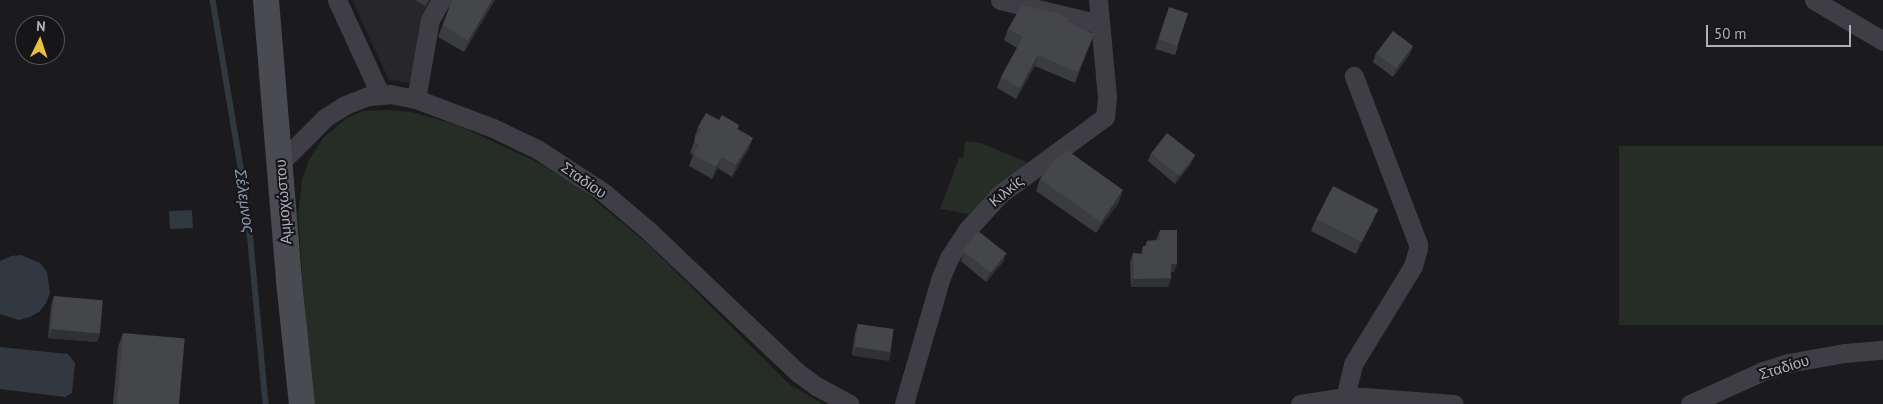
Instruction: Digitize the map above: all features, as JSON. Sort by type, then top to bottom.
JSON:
[{"type":"street","name":"Αμμοχώστου","points":[[266,0],[289,281],[302,404]]},
{"type":"street","points":[[336,0],[380,94]]},
{"type":"street","points":[[416,98],[430,20],[441,0]]},
{"type":"street","points":[[1000,0],[1100,24]]},
{"type":"street","name":"Κιλκίς","points":[[904,404],[941,277],[949,258],[968,229],[1000,194],[1105,117],[1107,104],[1098,0]]},
{"type":"street","points":[[1814,0],[1883,41]]},
{"type":"street","points":[[1344,397],[1353,364],[1413,266],[1418,250],[1418,244],[1354,76]]},
{"type":"street","name":"Σταδίου","points":[[280,163],[316,126],[335,110],[357,99],[380,94],[416,98],[493,128],[537,149],[578,174],[649,231],[797,372],[823,390],[850,404]]},
{"type":"street","name":"Σταδίου","points":[[1690,404],[1763,371],[1788,363],[1845,353],[1883,350]]},
{"type":"street","points":[[1300,404],[1344,397],[1387,397],[1454,404]]},
{"type":"shaded area","points":[[352,0],[435,0],[412,83],[389,80]]},
{"type":"shaded area","points":[[388,110],[412,112],[457,125],[533,160],[575,184],[648,244],[789,384],[823,404],[315,404],[305,313],[298,215],[302,180],[309,160],[323,138],[347,118],[363,111]]},
{"type":"shaded area","points":[[965,141],[981,143],[1031,164],[969,214],[940,209],[959,158],[963,158]]},
{"type":"shaded area","points":[[1619,146],[1883,146],[1883,325],[1619,325]]},
{"type":"shaded area","points":[[192,210],[193,228],[170,229],[169,211]]},
{"type":"shaded area","points":[[21,255],[40,263],[47,272],[50,293],[46,303],[39,312],[19,320],[0,314],[0,261],[11,256]]},
{"type":"shaded area","points":[[0,347],[68,354],[75,363],[72,393],[65,397],[0,389]]},
{"type":"building","points":[[452,0],[492,0],[468,41],[443,25]]},
{"type":"building","points":[[1022,5],[1059,14],[1069,19],[1067,22],[1094,34],[1078,72],[1038,55],[1020,88],[1001,77],[1023,37],[1008,29]]},
{"type":"building","points":[[1169,7],[1188,13],[1178,46],[1158,39]]},
{"type":"building","points":[[1393,31],[1413,46],[1396,68],[1376,53]]},
{"type":"building","points":[[706,113],[719,120],[722,115],[739,125],[737,129],[753,138],[736,165],[722,157],[716,167],[693,154],[699,145],[694,141],[701,129],[698,127]]},
{"type":"building","points":[[1167,133],[1195,155],[1179,176],[1151,153]]},
{"type":"building","points":[[1067,150],[1123,190],[1101,222],[1040,179],[1054,160]]},
{"type":"building","points":[[1333,186],[1378,209],[1362,242],[1316,219]]},
{"type":"building","points":[[1160,230],[1177,230],[1177,264],[1171,264],[1171,278],[1134,279],[1133,253],[1143,254],[1143,246],[1147,246],[1147,241],[1160,240]]},
{"type":"building","points":[[978,231],[1006,253],[991,273],[963,251]]},
{"type":"building","points":[[54,296],[103,300],[100,333],[51,329]]},
{"type":"building","points":[[858,324],[894,329],[890,352],[855,347]]},
{"type":"building","points":[[123,333],[185,338],[179,404],[117,404]]},
{"type":"waterway","name":"Σέλεμνος","points":[[213,0],[248,210],[266,404]]}]
